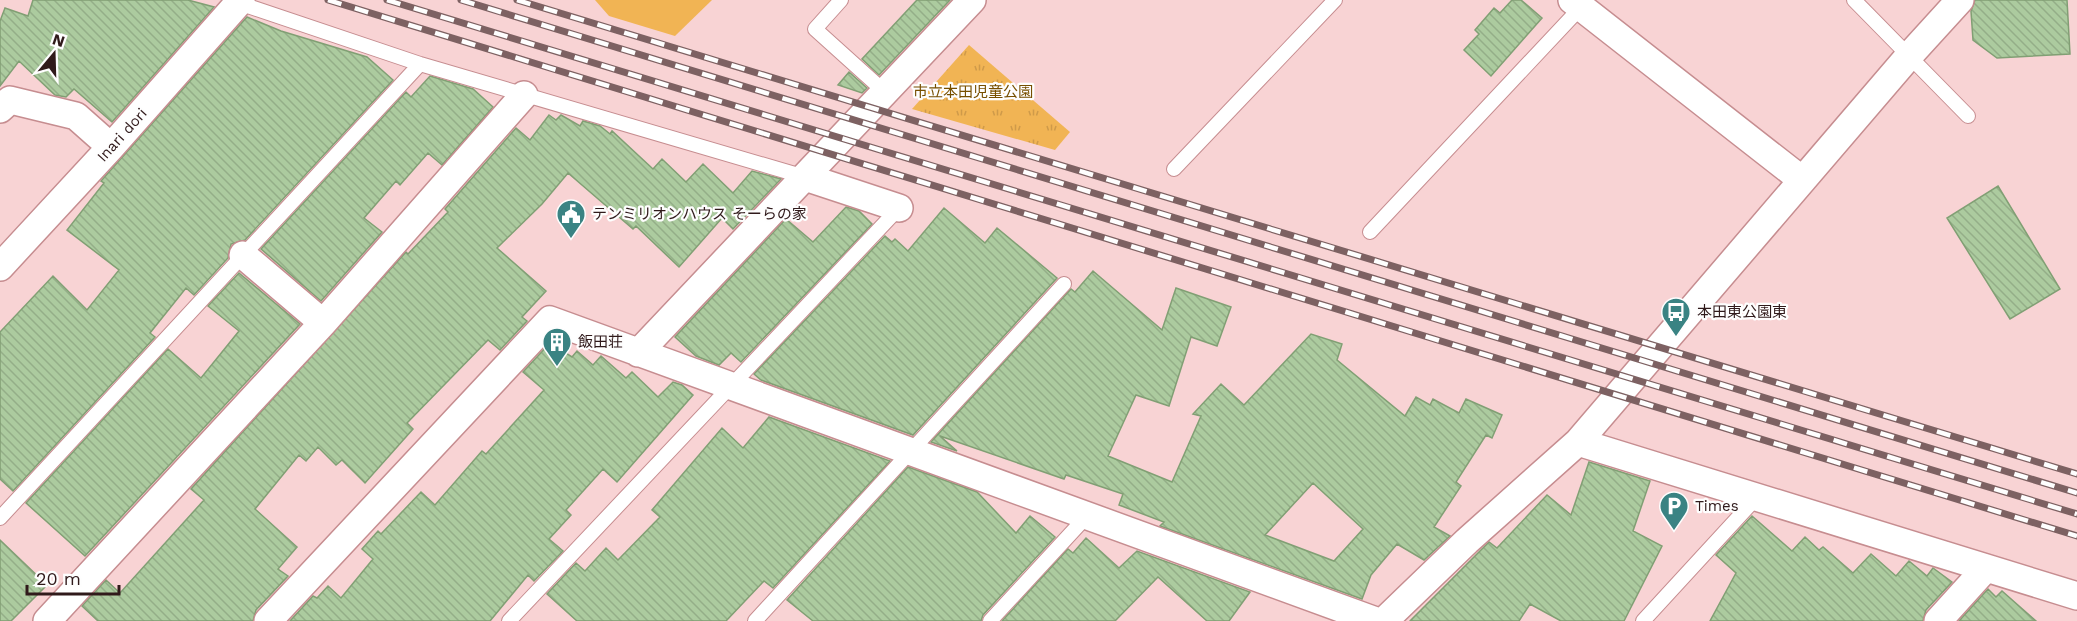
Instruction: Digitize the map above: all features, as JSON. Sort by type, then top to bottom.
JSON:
[{"type":"street","points":[[638,353],[972,0]]},
{"type":"street","points":[[1384,621],[1467,541],[1578,442],[1908,57],[1960,0]]},
{"type":"street","name":"Inari dori","points":[[0,267],[111,147],[236,1]]},
{"type":"street","points":[[1581,2],[1802,180]]},
{"type":"street","points":[[47,621],[323,323],[524,95]]},
{"type":"street","points":[[0,109],[10,100],[75,116],[111,147]]},
{"type":"street","points":[[805,177],[900,208]]},
{"type":"street","points":[[243,255],[323,323]]},
{"type":"street","points":[[268,621],[550,320],[1376,621]]},
{"type":"street","points":[[1578,442],[2077,596]]},
{"type":"street","points":[[1938,621],[1986,568]]},
{"type":"lane","points":[[842,0],[815,28],[886,93]]},
{"type":"lane","points":[[1174,169],[1335,0]]},
{"type":"lane","points":[[1854,0],[1968,116]]},
{"type":"lane","points":[[236,1],[420,64],[805,177]]},
{"type":"lane","points":[[1370,232],[1581,2]]},
{"type":"lane","points":[[0,518],[420,64]]},
{"type":"lane","points":[[509,621],[900,208]]},
{"type":"lane","points":[[755,621],[1064,284]]},
{"type":"lane","points":[[1643,621],[1757,497]]},
{"type":"lane","points":[[990,621],[1086,517]]},
{"type":"green space","points":[[595,0],[712,0],[675,36],[609,16]]},
{"type":"green space","name":"市立本田児童公園","points":[[969,45],[1070,132],[1055,150],[912,109]]},
{"type":"building","points":[[33,0],[188,0],[214,7],[112,122],[74,89],[66,97],[55,95],[19,61],[0,86],[0,21],[5,8],[28,16]]},
{"type":"building","points":[[917,0],[950,0],[879,75],[862,59]]},
{"type":"building","points":[[1512,0],[1521,0],[1542,18],[1491,76],[1464,50],[1479,34],[1475,30],[1494,8],[1500,13]]},
{"type":"building","points":[[1975,0],[2067,0],[2070,54],[1997,58],[1973,40],[1971,11]]},
{"type":"building","points":[[247,17],[281,31],[367,57],[393,80],[245,240],[231,244],[228,258],[194,295],[186,288],[150,333],[155,337],[13,491],[0,479],[0,332],[53,276],[87,310],[119,270],[67,230],[104,183],[101,181]]},
{"type":"building","points":[[849,72],[867,88],[862,93],[838,85]]},
{"type":"building","points":[[430,76],[473,89],[493,107],[442,165],[428,153],[400,185],[396,181],[364,218],[382,232],[321,301],[261,249],[406,92],[411,97]]},
{"type":"building","points":[[549,115],[556,120],[561,115],[580,126],[583,121],[600,126],[610,134],[612,131],[653,169],[662,159],[686,182],[703,164],[733,193],[752,171],[781,179],[733,229],[722,218],[679,267],[636,226],[633,229],[568,173],[542,204],[497,248],[546,291],[522,317],[527,321],[500,350],[488,340],[407,423],[413,429],[365,483],[342,460],[336,465],[318,447],[306,461],[299,455],[255,509],[297,547],[278,569],[288,576],[256,610],[253,621],[98,621],[82,606],[106,580],[120,593],[204,500],[191,489],[406,252],[408,254],[448,212],[445,209],[516,128],[530,140]]},
{"type":"building","points":[[1998,186],[2060,289],[2010,319],[1947,218]]},
{"type":"building","points":[[846,207],[859,211],[872,224],[741,362],[731,353],[719,365],[696,356],[675,337],[786,219],[813,242]]},
{"type":"building","points":[[944,208],[985,243],[997,228],[1057,278],[913,435],[761,380],[754,374],[885,236],[892,242],[895,239],[908,251]]},
{"type":"building","points":[[1093,271],[1162,330],[1176,288],[1231,307],[1217,346],[1191,337],[1169,406],[1136,395],[1108,456],[1172,482],[1201,416],[1193,414],[1221,384],[1244,405],[1311,334],[1342,344],[1337,360],[1405,416],[1416,397],[1430,405],[1433,399],[1459,413],[1466,399],[1502,415],[1492,438],[1486,435],[1456,482],[1461,486],[1434,527],[1450,536],[1424,560],[1397,544],[1371,575],[1362,599],[1160,526],[1164,522],[1119,505],[1123,494],[1066,475],[1064,479],[940,436],[957,451],[931,442],[1071,289],[1075,292]],"holes":[[[1313,483],[1363,529],[1334,561],[1265,535]]]},
{"type":"building","points":[[239,273],[300,324],[85,556],[26,503],[168,349],[201,378],[239,331],[208,306]]},
{"type":"building","points":[[550,343],[572,357],[577,351],[593,365],[601,356],[626,378],[632,372],[658,397],[673,382],[682,385],[693,395],[617,482],[603,469],[566,510],[571,515],[549,539],[563,551],[534,581],[528,575],[490,621],[290,621],[313,596],[317,598],[328,586],[341,598],[373,559],[362,549],[378,531],[381,534],[421,492],[435,505],[482,451],[486,454],[544,390],[523,372]]},
{"type":"building","points":[[769,417],[890,461],[773,588],[764,581],[726,621],[577,621],[547,594],[576,563],[585,571],[606,548],[618,560],[660,517],[652,510],[722,428],[743,448]]},
{"type":"building","points":[[1589,462],[1650,481],[1633,531],[1662,546],[1624,621],[1561,621],[1530,604],[1519,621],[1410,621],[1489,542],[1497,548],[1547,495],[1571,515]]},
{"type":"building","points":[[908,467],[977,492],[1016,533],[1030,516],[1055,537],[983,615],[981,621],[813,621],[787,600]]},
{"type":"building","points":[[1752,516],[1792,551],[1805,537],[1819,550],[1823,547],[1853,573],[1871,554],[1896,576],[1909,561],[1927,576],[1933,568],[1952,582],[1926,610],[1923,621],[1710,621],[1736,573],[1716,555]]},
{"type":"building","points":[[1086,538],[1119,568],[1137,551],[1250,592],[1229,621],[1207,621],[1158,577],[1115,621],[1002,621],[1068,549],[1073,553]]},
{"type":"building","points":[[0,540],[47,585],[11,621],[0,621]]},
{"type":"building","points":[[1988,589],[1996,597],[2002,591],[2036,621],[1959,621]]},
{"type":"railway","points":[[328,0],[2077,536]]},
{"type":"railway","points":[[387,0],[2077,514]]},
{"type":"railway","points":[[461,0],[2077,493]]},
{"type":"railway","points":[[517,0],[2077,474]]},
{"type":"place","name":"テンミリオンハウス そーらの家","points":[[571,240]]},
{"type":"place","name":"本田東公園東","points":[[1676,338]]},
{"type":"place","name":"飯田荘","points":[[557,368]]},
{"type":"place","name":"Times","points":[[1674,532]]}]
